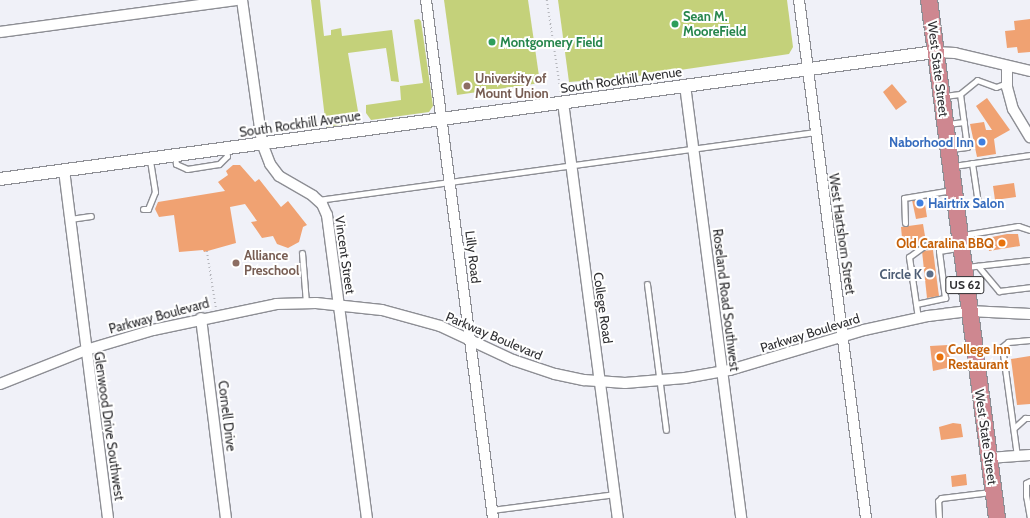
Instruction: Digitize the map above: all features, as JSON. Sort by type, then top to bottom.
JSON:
[{"type":"highway","name":"West State Street","points":[[929,0],[960,241],[971,266],[969,311],[997,518]]},
{"type":"street","points":[[0,32],[237,0]]},
{"type":"street","points":[[242,0],[262,143],[270,164],[279,176],[318,200]]},
{"type":"street","name":"Lilly Road","points":[[426,0],[493,514]]},
{"type":"street","name":"West Hartshorn Street","points":[[799,0],[866,518]]},
{"type":"street","name":"South Rockhill Avenue","points":[[0,179],[936,52],[955,53],[1007,67],[1030,71]]},
{"type":"street","points":[[1007,67],[1007,83],[1013,109],[1030,137]]},
{"type":"street","name":"Roseland Road Southwest","points":[[685,85],[741,518]]},
{"type":"street","name":"College Road","points":[[563,102],[618,518]]},
{"type":"street","name":"Glenwood Drive Southwest","points":[[64,170],[108,518]]},
{"type":"street","name":"Vincent Street","points":[[318,200],[327,215],[367,518]]},
{"type":"street","name":"Parkway Boulevard","points":[[0,384],[86,350],[200,318],[256,307],[306,303],[339,304],[408,316],[440,326],[470,341],[530,366],[566,377],[600,381],[661,380],[722,372],[763,362],[842,336],[918,318],[969,311],[1030,314]]},
{"type":"street","name":"Cornell Drive","points":[[200,318],[226,518]]},
{"type":"street","points":[[989,458],[1030,455]]},
{"type":"lane","points":[[941,97],[960,94],[977,80],[996,87],[1007,83]]},
{"type":"lane","points":[[948,149],[967,147],[960,94]]},
{"type":"lane","points":[[945,124],[964,122]]},
{"type":"lane","points":[[318,200],[815,132]]},
{"type":"lane","points":[[950,166],[1030,155]]},
{"type":"lane","points":[[142,209],[148,209],[155,192],[150,158]]},
{"type":"lane","points":[[972,163],[978,203]]},
{"type":"lane","points":[[905,224],[904,198],[953,190]]},
{"type":"lane","points":[[70,219],[91,216]]},
{"type":"lane","points":[[939,251],[960,241],[1018,226],[1030,230]]},
{"type":"lane","points":[[916,304],[945,298],[939,251],[938,246],[935,244],[924,246],[909,257],[918,318]]},
{"type":"lane","points":[[302,253],[306,303]]},
{"type":"lane","points":[[971,266],[1030,260]]},
{"type":"lane","points":[[971,266],[999,291],[1030,287]]},
{"type":"lane","points":[[648,284],[666,430]]},
{"type":"lane","points":[[1017,456],[1002,347],[1008,342],[1030,340]]},
{"type":"lane","points":[[1014,428],[1025,418],[1030,418]]},
{"type":"lane","points":[[1030,481],[1026,483],[1026,496],[1030,518]]},
{"type":"lane","points":[[939,518],[938,501],[947,497],[993,491]]},
{"type":"lane","points":[[493,514],[615,494]]},
{"type":"path","points":[[547,0],[563,102]]},
{"type":"path","points":[[207,251],[217,315]]},
{"type":"green space","points":[[311,0],[320,0],[324,36],[331,35],[331,30],[341,28],[342,36],[392,30],[399,82],[391,81],[386,48],[348,53],[359,117],[354,123],[326,127]]},
{"type":"green space","name":"Montgomery Field","points":[[444,0],[528,0],[540,83],[457,95]]},
{"type":"green space","name":"Sean M. MooreField","points":[[558,0],[787,0],[793,47],[789,54],[632,77],[569,82]]},
{"type":"green space","points":[[419,19],[421,21],[433,106],[429,112],[371,120],[366,113],[366,105],[401,100],[400,86],[423,83],[414,20]]},
{"type":"building","points":[[1030,19],[1030,52],[1018,53],[1017,47],[1007,48],[1005,31],[1015,30],[1014,21]]},
{"type":"building","points":[[892,84],[907,102],[896,110],[883,92]]},
{"type":"building","points":[[987,98],[1010,130],[994,139],[996,154],[977,157],[970,124],[984,122],[986,130],[992,130],[976,106]]},
{"type":"building","points":[[233,165],[240,165],[255,182],[259,179],[281,207],[288,201],[307,225],[303,227],[299,242],[288,248],[277,244],[273,236],[262,238],[251,222],[257,221],[245,204],[230,207],[236,243],[204,252],[203,250],[179,252],[174,215],[159,217],[155,209],[158,202],[225,191],[218,182],[228,175],[226,171]]},
{"type":"building","points":[[1014,183],[1016,197],[995,200],[993,186]]},
{"type":"building","points":[[924,198],[927,217],[916,219],[912,200]]},
{"type":"building","points":[[923,224],[925,236],[916,247],[903,249],[901,227]]},
{"type":"building","points":[[1007,234],[1018,234],[1020,246],[989,251],[987,238]]},
{"type":"building","name":"Circle K","points":[[933,250],[939,296],[927,298],[922,251]]},
{"type":"building","points":[[948,345],[951,367],[933,371],[930,346]]},
{"type":"building","points":[[1030,356],[1030,404],[1017,405],[1011,359]]},
{"type":"building","points":[[953,423],[961,424],[963,437],[941,440],[939,427]]},
{"type":"building","points":[[966,474],[967,485],[952,487],[951,476]]},
{"type":"place","name":"Sean M. MooreField","points":[[675,24]]},
{"type":"place","name":"Montgomery Field","points":[[492,42]]},
{"type":"place","name":"University of Mount Union","points":[[467,86]]},
{"type":"place","name":"Naborhood Inn","points":[[982,142]]},
{"type":"place","name":"Hairtrix Salon","points":[[920,203]]},
{"type":"place","name":"Old Caralina BBQ","points":[[1002,243]]},
{"type":"place","name":"Alliance Preschool","points":[[236,263]]},
{"type":"place","name":"Circle K","points":[[930,274]]},
{"type":"place","name":"College Inn Restaurant","points":[[940,357]]}]
